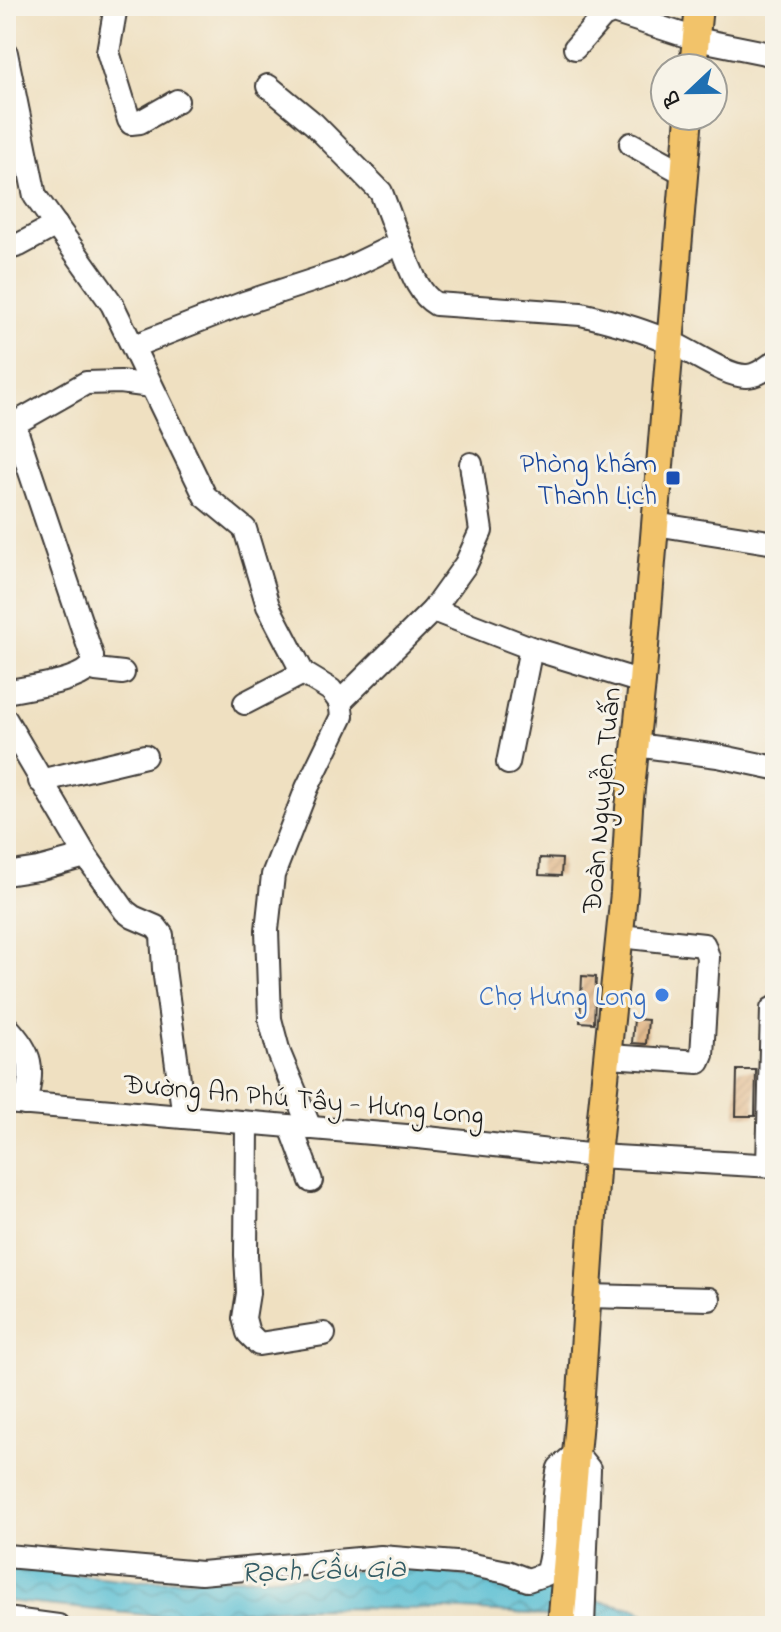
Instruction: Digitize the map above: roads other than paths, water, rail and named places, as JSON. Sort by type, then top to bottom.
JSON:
[{"type":"main road","points":[[695,52],[699,6]]},
{"type":"main road","name":"Đoàn Nguyễn Tuấn","points":[[561,1626],[597,1156],[620,936],[688,132]]},
{"type":"street","points":[[116,6],[108,52],[129,120],[140,122],[177,101]]},
{"type":"street","points":[[575,48],[603,16],[613,12],[696,39],[775,55]]},
{"type":"street","points":[[6,53],[35,196],[112,304],[205,496],[245,529],[268,606],[303,673],[331,690],[340,702],[342,716],[307,788],[273,875],[267,930],[270,1019],[300,1127],[311,1181]]},
{"type":"street","points":[[268,86],[314,124],[381,192],[419,286],[426,297],[436,304],[581,314],[669,341],[735,374],[748,376],[775,362]]},
{"type":"street","points":[[631,144],[684,173]]},
{"type":"street","points":[[6,249],[56,225]]},
{"type":"street","points":[[134,346],[244,303],[342,271],[400,243]]},
{"type":"street","points":[[90,667],[92,656],[10,425],[86,383],[120,382],[151,386]]},
{"type":"street","points":[[340,702],[433,610],[466,564],[481,531],[471,464]]},
{"type":"street","points":[[655,524],[775,543]]},
{"type":"street","points":[[433,610],[531,648],[642,682]]},
{"type":"street","points":[[508,763],[531,648]]},
{"type":"street","points":[[90,667],[123,673]]},
{"type":"street","points":[[6,692],[72,677],[90,667]]},
{"type":"street","points":[[245,703],[303,673]]},
{"type":"street","points":[[6,720],[86,856],[128,914],[156,927],[162,935],[184,1117]]},
{"type":"street","points":[[636,745],[718,756],[775,768]]},
{"type":"street","points":[[40,781],[145,756]]},
{"type":"street","points":[[6,874],[86,856]]},
{"type":"street","points":[[609,1056],[699,1062],[702,1055],[708,957],[704,945],[620,936]]},
{"type":"street","points":[[771,1166],[772,1009]]},
{"type":"street","points":[[6,1026],[22,1041],[29,1058],[31,1080],[16,1103]]},
{"type":"street","name":"Đường An Phú Tây - Hưng Long","points":[[16,1103],[597,1156],[771,1166]]},
{"type":"street","points":[[247,1124],[248,1293],[244,1318],[248,1333],[259,1344],[324,1334]]},
{"type":"street","points":[[588,1296],[709,1299]]},
{"type":"street","points":[[6,1556],[201,1573],[381,1557],[468,1564],[528,1580],[546,1574],[551,1558],[552,1511],[559,1468],[576,1453],[589,1469],[583,1626]]},
{"type":"street","points":[[6,1619],[58,1626]]},
{"type":"water","points":[[6,1567],[137,1581],[270,1577],[410,1567],[524,1585],[636,1609],[667,1626],[601,1626],[530,1614],[447,1609],[297,1608],[157,1616],[6,1601]]},
{"type":"place","name":"Phòng khám Thanh Lịch","points":[[673,478]]},
{"type":"place","name":"Chợ Hưng Long","points":[[662,995]]},
{"type":"water label","name":"Rạch Cầu Gia","points":[[323,1569]]}]
